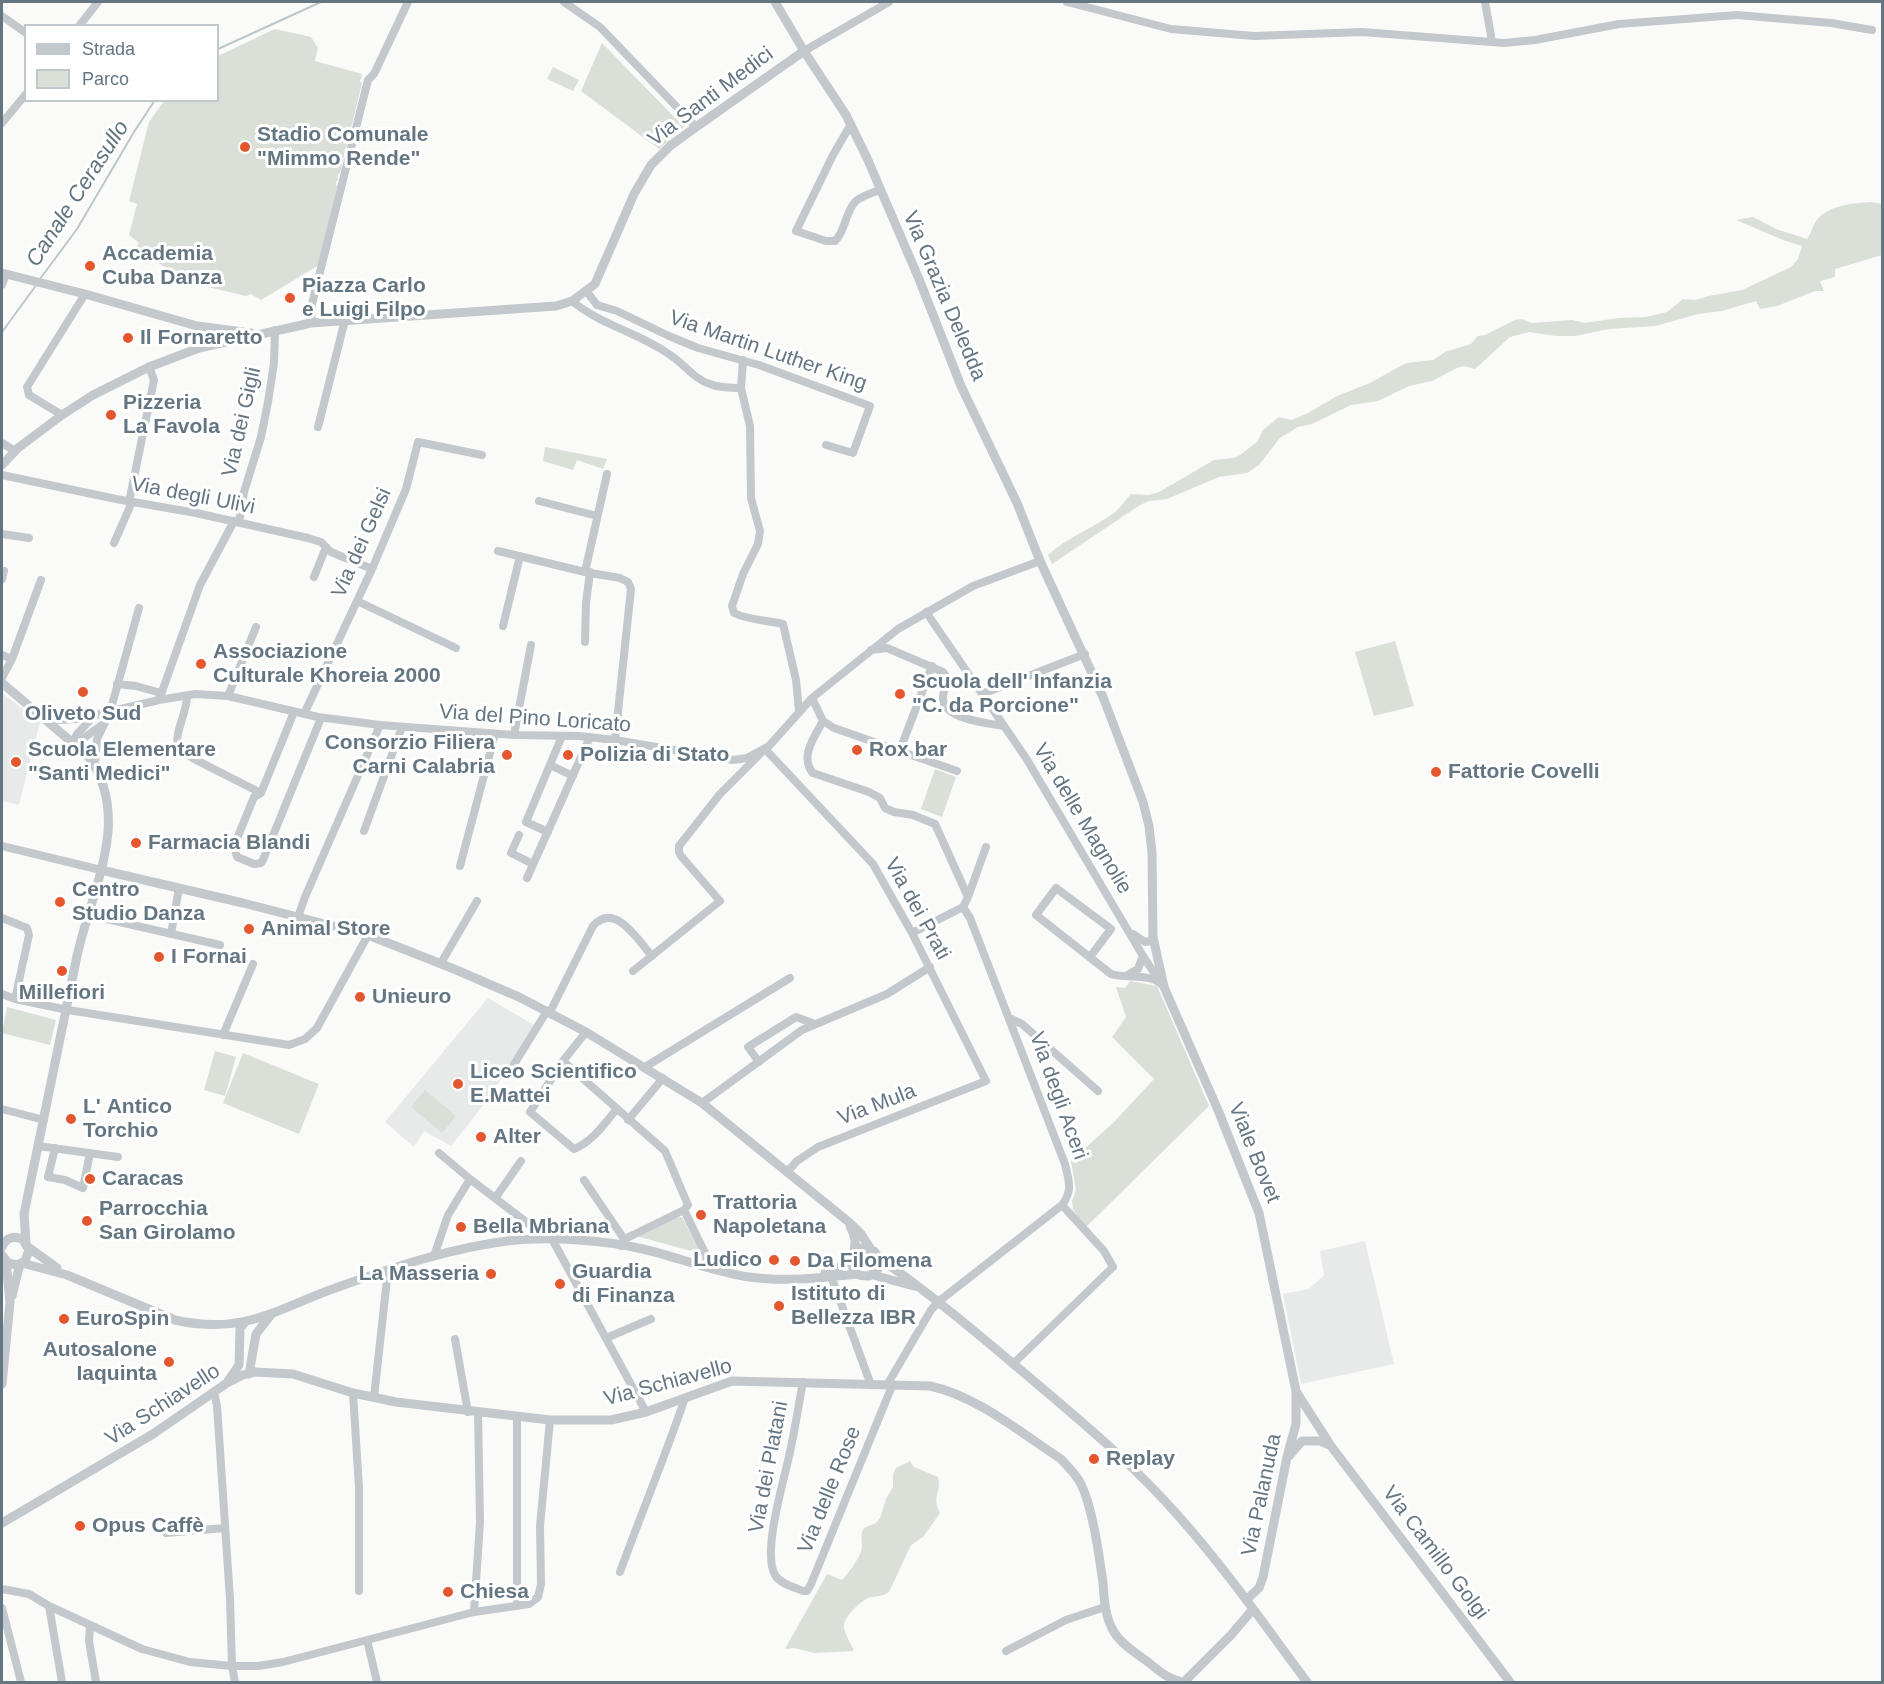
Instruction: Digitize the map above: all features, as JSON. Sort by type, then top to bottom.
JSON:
[{"type":"street","points":[[81,24],[98,2]]},
{"type":"street","points":[[311,323],[312,304],[368,80],[374,74],[408,2]]},
{"type":"street","points":[[564,2],[600,27],[696,127]]},
{"type":"street","name":"Via Grazia Deledda","points":[[775,2],[851,124],[919,279],[961,386],[1085,654]]},
{"type":"street","points":[[804,51],[889,2]]},
{"type":"street","points":[[1067,2],[1171,29],[1254,36],[1362,32],[1504,43],[1535,40],[1619,24],[1737,15],[1831,23],[1872,30]]},
{"type":"street","points":[[1485,2],[1492,41]]},
{"type":"street","points":[[2,16],[24,32]]},
{"type":"street","name":"Via Santi Medici","points":[[2,465],[15,451],[62,415],[93,395],[149,367],[199,348],[311,323],[556,306],[572,301],[587,292],[600,276],[634,194],[651,165],[670,146],[804,51]]},
{"type":"street","points":[[2,123],[24,96]]},
{"type":"street","points":[[851,124],[833,155],[796,231],[826,241],[835,241],[856,201],[879,190]]},
{"type":"street","points":[[2,285],[4,274],[85,294],[196,326],[212,334],[221,343],[224,338],[219,328]]},
{"type":"street","name":"Via Martin Luther King","points":[[587,292],[597,304],[698,348],[743,360],[870,405],[853,453],[826,445]]},
{"type":"street","points":[[62,415],[29,395],[27,387],[85,294]]},
{"type":"street","name":"Via Martin Luther King","points":[[572,301],[580,308],[673,356],[694,376],[708,384],[726,388],[741,388]]},
{"type":"street","points":[[580,308],[597,304]]},
{"type":"street","points":[[318,427],[345,320]]},
{"type":"street","points":[[196,326],[256,334]]},
{"type":"street","points":[[196,326],[204,334],[199,348]]},
{"type":"street","name":"Via dei Gigli","points":[[237,521],[261,437],[268,402],[274,363],[275,330]]},
{"type":"street","points":[[743,360],[741,388],[750,426],[751,498],[760,531],[758,544],[743,574],[732,606],[734,613],[742,617],[783,624],[796,680],[799,711]]},
{"type":"street","points":[[114,543],[131,502],[154,380],[149,367]]},
{"type":"street","points":[[2,442],[15,451]]},
{"type":"street","name":"Via dei Gelsi","points":[[304,714],[357,602],[406,489],[418,442],[482,455]]},
{"type":"street","points":[[585,642],[588,572],[597,516],[607,474]]},
{"type":"street","name":"Via degli Ulivi","points":[[2,475],[237,521],[308,538],[321,542],[331,552],[372,568]]},
{"type":"street","points":[[539,501],[597,516]]},
{"type":"street","points":[[117,684],[135,686],[160,696],[200,585],[237,521]]},
{"type":"street","points":[[2,534],[29,538]]},
{"type":"street","points":[[314,577],[326,547]]},
{"type":"street","points":[[498,551],[620,578],[628,582],[631,589],[615,740]]},
{"type":"street","points":[[503,626],[520,556]]},
{"type":"street","name":"Via del Pino Loricato","points":[[39,714],[58,720],[110,712],[160,696],[195,694],[228,696],[321,718],[495,734],[590,737],[733,760],[747,758],[765,748],[812,698],[898,629],[973,586],[1040,561]]},
{"type":"street","points":[[5,1241],[17,1228],[24,1215],[78,954],[101,870],[108,832],[108,805],[95,765],[73,742],[2,680],[41,580]]},
{"type":"street","points":[[357,602],[456,648]]},
{"type":"street","points":[[95,765],[97,739],[110,712],[138,608]]},
{"type":"street","name":"Via delle Magnolie","points":[[926,612],[1026,758],[1143,956],[1164,987]]},
{"type":"street","points":[[228,696],[256,627]]},
{"type":"street","points":[[514,735],[531,645]]},
{"type":"street","points":[[869,650],[887,648],[943,672],[948,680],[943,699],[945,706],[978,723],[1004,726]]},
{"type":"street","points":[[982,694],[1085,654]]},
{"type":"street","name":"Viale Bovet","points":[[1085,654],[1132,769],[1147,815],[1152,853],[1153,937],[1164,987],[1218,1110],[1259,1213],[1296,1391]]},
{"type":"street","points":[[2,656],[12,659]]},
{"type":"street","points":[[900,750],[932,666]]},
{"type":"street","points":[[187,696],[187,707],[177,740],[178,748],[261,793]]},
{"type":"street","points":[[812,698],[823,721],[834,728],[957,771]]},
{"type":"street","points":[[294,712],[261,793],[254,797],[234,846],[237,857],[257,864],[263,860],[321,718]]},
{"type":"street","points":[[73,742],[77,734],[95,715]]},
{"type":"street","points":[[823,721],[812,740],[807,758],[808,767],[813,773],[869,792],[879,798],[885,808],[913,815],[935,824],[968,897]]},
{"type":"street","points":[[73,742],[81,740],[103,725]]},
{"type":"street","points":[[298,917],[380,725]]},
{"type":"street","points":[[364,831],[402,727]]},
{"type":"street","points":[[460,866],[495,734]]},
{"type":"street","points":[[548,832],[526,822],[562,736]]},
{"type":"street","points":[[527,878],[590,737]]},
{"type":"street","points":[[633,971],[720,901],[678,852],[679,846],[720,794],[765,748]]},
{"type":"street","name":"Via dei Prati","points":[[765,748],[873,864],[930,967],[986,1081]]},
{"type":"street","points":[[550,765],[573,776]]},
{"type":"street","points":[[519,835],[512,853],[533,864]]},
{"type":"street","points":[[2,846],[368,935],[441,963],[548,1011],[663,1077],[702,1103],[850,1223],[879,1257],[939,1302],[1101,1438],[1181,1518],[1253,1609],[1307,1683]]},
{"type":"street","points":[[912,933],[963,907],[986,847]]},
{"type":"street","points":[[171,934],[179,888]]},
{"type":"street","points":[[1090,957],[1111,929],[1056,888],[1036,915],[1090,957],[1112,974],[1157,980],[1164,987]]},
{"type":"street","points":[[441,963],[477,901]]},
{"type":"street","name":"Via degli Aceri","points":[[963,907],[984,952],[1065,1164],[1070,1194],[1062,1205]]},
{"type":"street","points":[[89,915],[220,945]]},
{"type":"street","points":[[513,1066],[548,1011],[598,920],[604,917],[626,924],[652,956]]},
{"type":"street","points":[[2,918],[27,928],[29,935],[15,999]]},
{"type":"street","points":[[1127,928],[1145,942],[1150,941],[1153,937]]},
{"type":"street","points":[[2,994],[68,1010],[289,1045],[304,1039],[317,1028],[368,935]]},
{"type":"street","points":[[1122,977],[1131,975],[1138,969],[1143,956]]},
{"type":"street","points":[[223,1035],[253,964]]},
{"type":"street","points":[[702,1103],[802,1030],[887,994],[930,967]]},
{"type":"street","points":[[645,1067],[790,978]]},
{"type":"street","points":[[759,1062],[748,1047],[796,1017],[815,1024]]},
{"type":"street","points":[[1009,1018],[1022,1024],[1098,1091]]},
{"type":"street","points":[[586,1032],[563,1061],[530,1112],[574,1149],[584,1145],[594,1136],[616,1110]]},
{"type":"street","points":[[563,1061],[665,1151],[688,1204],[684,1210],[623,1242]]},
{"type":"street","points":[[628,1120],[663,1077]]},
{"type":"street","name":"Via Mula","points":[[787,1172],[797,1161],[818,1148],[986,1081]]},
{"type":"street","points":[[2,1109],[44,1120]]},
{"type":"street","points":[[38,1146],[118,1157]]},
{"type":"street","points":[[54,1148],[48,1177],[65,1180],[83,1188],[90,1153]]},
{"type":"street","points":[[439,1153],[530,1225],[539,1238]]},
{"type":"street","points":[[495,1197],[521,1161]]},
{"type":"street","points":[[434,1256],[448,1215],[470,1179]]},
{"type":"street","points":[[584,1180],[623,1242]]},
{"type":"street","points":[[890,1386],[931,1310],[1062,1205],[1104,1251],[1113,1267],[1013,1364]]},
{"type":"street","points":[[684,1210],[706,1255],[707,1266]]},
{"type":"street","points":[[2,1384],[10,1302],[21,1263],[28,1256],[24,1215]]},
{"type":"street","points":[[850,1223],[855,1238],[852,1267],[857,1274]]},
{"type":"street","points":[[5,1241],[18,1237],[67,1275]]},
{"type":"street","points":[[4,1258],[11,1264],[21,1263],[67,1275],[176,1320],[219,1325],[248,1322],[270,1316],[338,1287],[434,1256],[507,1240],[539,1238],[623,1242],[746,1276],[774,1280],[857,1274],[865,1277],[873,1275],[917,1287]]},
{"type":"street","points":[[552,1239],[646,1412]]},
{"type":"street","points":[[818,1276],[840,1267],[861,1248],[870,1248]]},
{"type":"street","points":[[873,1275],[880,1265],[879,1257]]},
{"type":"street","points":[[4,1258],[10,1302]]},
{"type":"street","points":[[374,1397],[388,1270]]},
{"type":"street","points":[[831,1276],[871,1385]]},
{"type":"street","points":[[239,1365],[246,1374],[253,1361],[256,1334],[270,1316]]},
{"type":"street","points":[[606,1338],[651,1319]]},
{"type":"street","points":[[248,1322],[256,1334]]},
{"type":"street","points":[[227,1383],[239,1365],[240,1328],[248,1322]]},
{"type":"street","points":[[219,1325],[232,1332],[239,1342]]},
{"type":"street","points":[[455,1339],[473,1413],[480,1522],[474,1612]]},
{"type":"street","points":[[253,1361],[257,1366],[270,1372]]},
{"type":"street","name":"Via Schiavello","points":[[2,1522],[117,1456],[227,1383],[246,1374],[270,1372],[293,1374],[353,1393],[374,1397],[473,1413],[550,1420],[611,1420],[646,1412],[732,1381],[930,1386],[966,1398],[1061,1459],[1073,1472],[1084,1494],[1098,1548],[1105,1607],[1113,1632],[1166,1677],[1184,1682]]},
{"type":"street","name":"Via dei Platani","points":[[790,1585],[778,1580],[772,1568],[772,1537],[803,1382]]},
{"type":"street","name":"Via delle Rose","points":[[790,1585],[807,1591],[811,1584],[890,1386]]},
{"type":"street","name":"Via Camillo Golgi","points":[[1296,1391],[1331,1446],[1510,1683]]},
{"type":"street","name":"Via Palanuda","points":[[1246,1600],[1259,1588],[1263,1577],[1287,1457],[1296,1424],[1296,1391]]},
{"type":"street","points":[[214,1392],[235,1683]]},
{"type":"street","points":[[353,1393],[360,1591]]},
{"type":"street","points":[[620,1572],[636,1526],[665,1458],[685,1398]]},
{"type":"street","points":[[517,1606],[518,1417]]},
{"type":"street","points":[[2,1589],[29,1594],[49,1606],[154,1653],[190,1662],[232,1666],[272,1665],[474,1612],[534,1602],[538,1598],[541,1584],[540,1526],[550,1420]]},
{"type":"street","points":[[1287,1457],[1302,1441],[1320,1441],[1331,1446]]},
{"type":"street","points":[[166,1533],[225,1528]]},
{"type":"street","points":[[49,1606],[62,1683]]},
{"type":"street","points":[[1006,1651],[1066,1620],[1105,1607]]},
{"type":"street","points":[[1184,1682],[1232,1635],[1253,1609]]},
{"type":"street","points":[[2,1612],[21,1683]]},
{"type":"street","points":[[90,1625],[89,1641],[96,1683]]},
{"type":"street","points":[[367,1640],[377,1683]]},
{"type":"shaded area","name":"Scuola Elementare \"Santi Medici\"","points":[[2,693],[40,722],[19,805],[2,801]]},
{"type":"shaded area","name":"Liceo Scientifico E.Mattei","points":[[488,998],[534,1025],[490,1097],[451,1146],[424,1131],[414,1147],[385,1122]]},
{"type":"shaded area","points":[[1365,1241],[1394,1364],[1301,1384],[1283,1294],[1309,1289],[1324,1275],[1320,1251]]},
{"type":"green space","name":"Stadio Comunale \"Mimmo Rende\"","points":[[275,29],[311,37],[318,48],[315,61],[362,74],[360,82],[362,83],[336,182],[337,187],[319,265],[261,300],[251,294],[246,296],[187,282],[136,248],[139,243],[129,235],[137,204],[129,201],[149,122],[163,102],[219,102],[219,56]]},
{"type":"green space","points":[[602,43],[684,127],[659,149],[581,91]]},
{"type":"green space","points":[[553,67],[579,80],[573,91],[547,79]]},
{"type":"green space","points":[[1871,202],[1882,204],[1882,255],[1835,269],[1835,277],[1820,281],[1824,291],[1815,291],[1777,306],[1760,309],[1756,301],[1656,326],[1609,329],[1575,336],[1529,332],[1510,337],[1475,369],[1464,366],[1457,368],[1432,381],[1409,386],[1378,401],[1351,405],[1312,424],[1298,427],[1280,438],[1259,465],[1247,473],[1219,477],[1167,499],[1149,501],[1052,564],[1048,555],[1115,512],[1131,494],[1149,495],[1159,492],[1214,460],[1234,458],[1257,442],[1263,430],[1279,417],[1292,420],[1406,363],[1433,360],[1445,352],[1471,344],[1478,336],[1485,335],[1515,320],[1522,319],[1531,323],[1572,320],[1585,323],[1646,317],[1667,312],[1683,299],[1696,300],[1742,290],[1791,267],[1798,259],[1802,246],[1736,220],[1753,217],[1776,229],[1807,239],[1816,221],[1827,211],[1841,206]]},
{"type":"green space","points":[[545,447],[607,459],[603,469],[577,460],[573,470],[543,461]]},
{"type":"green space","points":[[1395,641],[1414,706],[1374,716],[1355,652]]},
{"type":"green space","points":[[935,769],[956,777],[942,817],[921,809]]},
{"type":"green space","points":[[1130,981],[1157,986],[1209,1106],[1085,1228],[1073,1209],[1072,1201],[1076,1190],[1071,1161],[1114,1122],[1154,1079],[1112,1037],[1126,1017],[1116,987],[1125,988]]},
{"type":"green space","points":[[7,1007],[56,1020],[50,1045],[2,1033]]},
{"type":"green space","points":[[215,1051],[236,1057],[225,1096],[204,1090]]},
{"type":"green space","points":[[243,1053],[319,1084],[299,1134],[223,1103]]},
{"type":"green space","points":[[425,1090],[456,1116],[442,1133],[411,1107]]},
{"type":"green space","points":[[682,1217],[702,1254],[636,1236],[675,1218]]},
{"type":"green space","points":[[910,1461],[914,1467],[938,1477],[936,1502],[940,1513],[923,1537],[911,1545],[889,1592],[862,1602],[846,1619],[844,1628],[854,1651],[814,1653],[794,1648],[785,1649],[827,1574],[842,1580],[860,1555],[864,1528],[876,1523],[880,1518],[886,1499],[893,1487],[893,1474],[896,1468]]},
{"type":"waterway","name":"Canale Cerasullo","points":[[219,49],[321,2]]},
{"type":"waterway","name":"Canale Cerasullo","points":[[40,279],[77,229],[154,102]]},
{"type":"waterway","name":"Canale Cerasullo","points":[[2,332],[37,284]]},
{"type":"place","name":"Stadio Comunale \"Mimmo Rende\"","points":[[245,147]]},
{"type":"place","name":"Accademia Cuba Danza","points":[[90,266]]},
{"type":"place","name":"Piazza Carlo e Luigi Filpo","points":[[290,298]]},
{"type":"place","name":"Il Fornaretto","points":[[128,338]]},
{"type":"place","name":"Pizzeria La Favola","points":[[111,415]]},
{"type":"place","name":"Associazione Culturale Khoreia 2000","points":[[201,664]]},
{"type":"place","name":"Oliveto Sud","points":[[83,692]]},
{"type":"place","name":"Scuola dell' Infanzia \"C. da Porcione\"","points":[[900,694]]},
{"type":"place","name":"Rox bar","points":[[857,750]]},
{"type":"place","name":"Consorzio Filiera Carni Calabria","points":[[507,755]]},
{"type":"place","name":"Polizia di Stato","points":[[568,755]]},
{"type":"place","name":"Scuola Elementare \"Santi Medici\"","points":[[16,762]]},
{"type":"place","name":"Fattorie Covelli","points":[[1436,772]]},
{"type":"place","name":"Farmacia Blandi","points":[[136,843]]},
{"type":"place","name":"Centro Studio Danza","points":[[60,902]]},
{"type":"place","name":"Animal Store","points":[[249,929]]},
{"type":"place","name":"I Fornai","points":[[159,957]]},
{"type":"place","name":"Millefiori","points":[[62,971]]},
{"type":"place","name":"Unieuro","points":[[360,997]]},
{"type":"place","name":"Liceo Scientifico E.Mattei","points":[[458,1084]]},
{"type":"place","name":"L' Antico Torchio","points":[[71,1119]]},
{"type":"place","name":"Alter","points":[[481,1137]]},
{"type":"place","name":"Caracas","points":[[90,1179]]},
{"type":"place","name":"Trattoria Napoletana","points":[[701,1215]]},
{"type":"place","name":"Parrocchia San Girolamo","points":[[87,1221]]},
{"type":"place","name":"Bella Mbriana","points":[[461,1227]]},
{"type":"place","name":"Ludico","points":[[774,1260]]},
{"type":"place","name":"Da Filomena","points":[[795,1261]]},
{"type":"place","name":"La Masseria","points":[[491,1274]]},
{"type":"place","name":"Guardia di Finanza","points":[[560,1284]]},
{"type":"place","name":"Istituto di Bellezza IBR","points":[[779,1306]]},
{"type":"place","name":"EuroSpin","points":[[64,1319]]},
{"type":"place","name":"Autosalone Iaquinta","points":[[169,1362]]},
{"type":"place","name":"Replay","points":[[1094,1459]]},
{"type":"place","name":"Opus Caffè","points":[[80,1526]]},
{"type":"place","name":"Chiesa","points":[[448,1592]]}]
